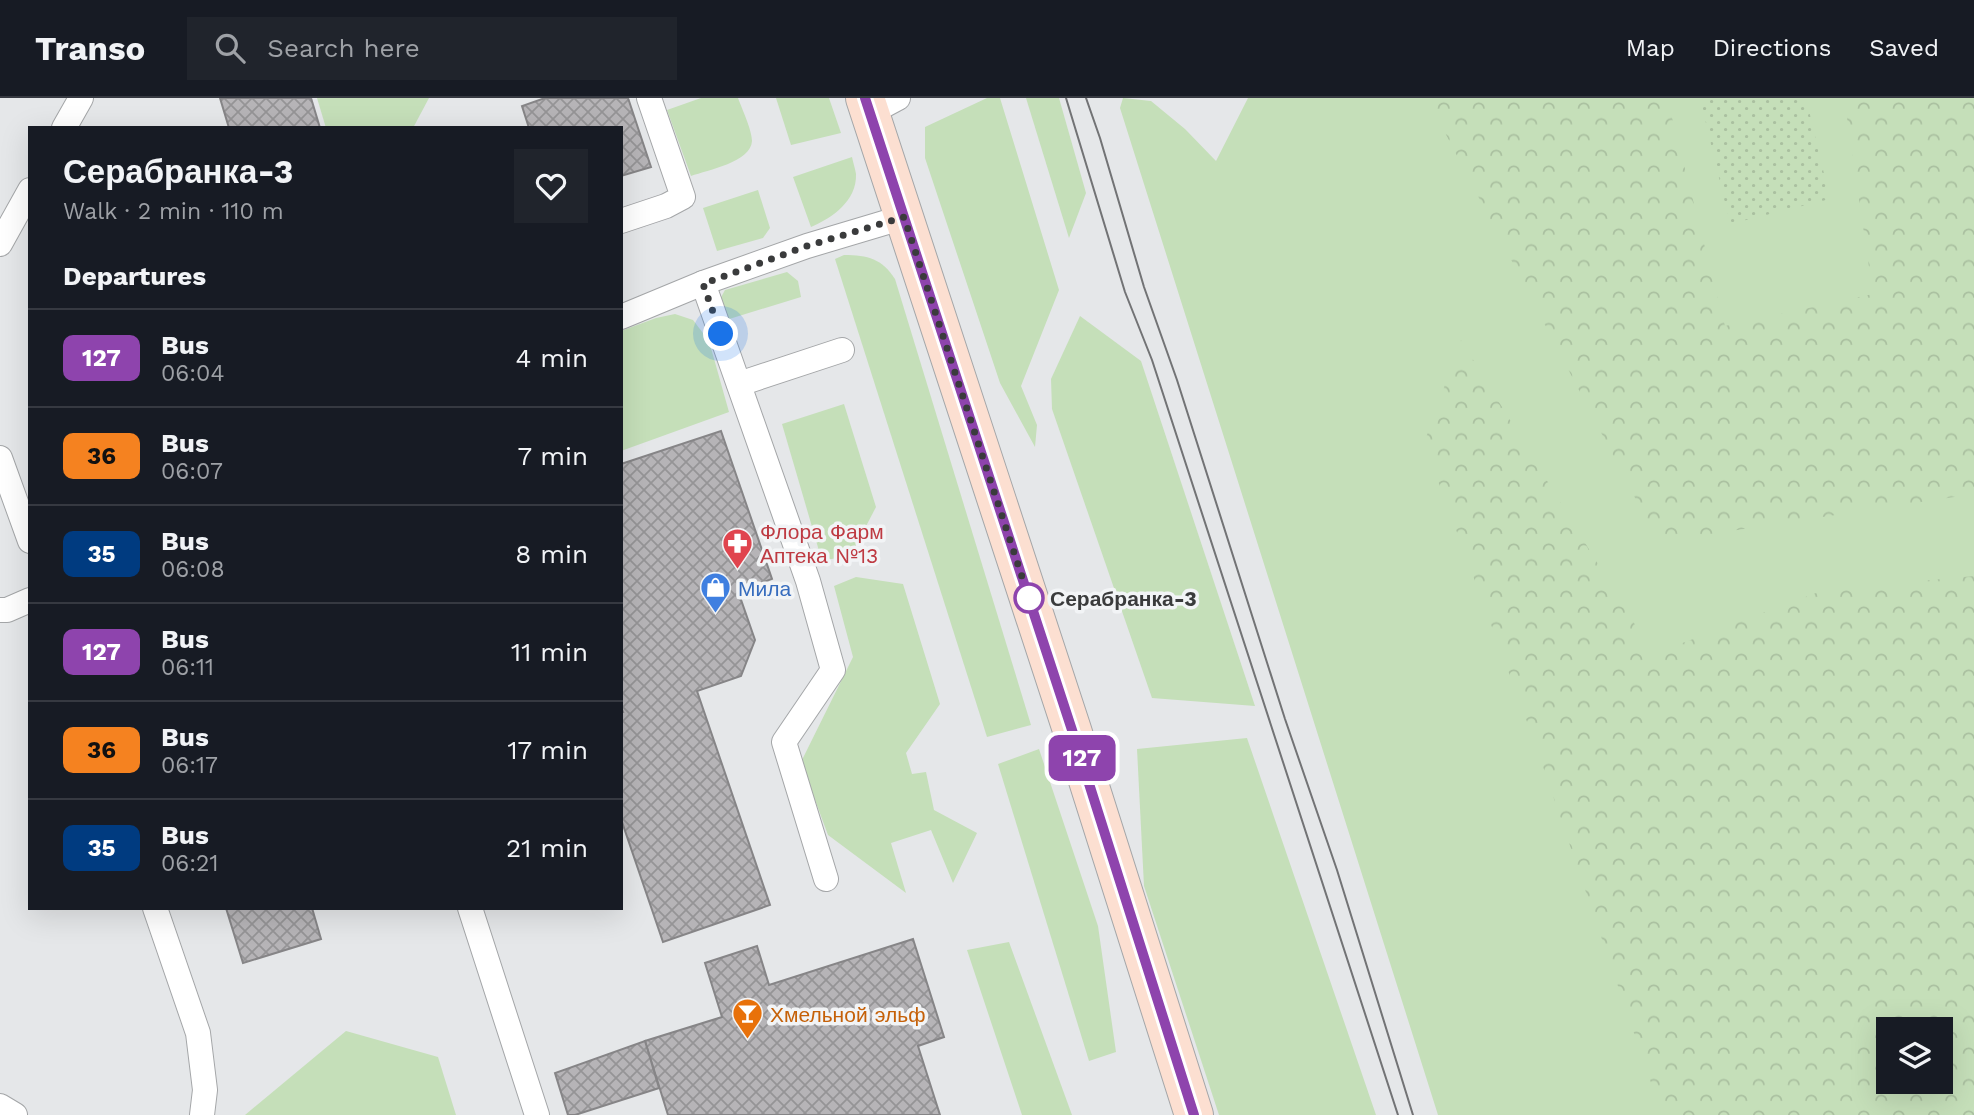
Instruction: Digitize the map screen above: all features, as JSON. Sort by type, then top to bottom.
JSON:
[{"type":"main road","points":[[878,103],[904,217],[1072,730],[1194,1115]]},
{"type":"lane","points":[[65,126],[81,98]]},
{"type":"lane","points":[[623,220],[666,206],[682,197],[649,98]]},
{"type":"lane","points":[[0,244],[28,194]]},
{"type":"lane","points":[[623,316],[807,246],[904,217]]},
{"type":"lane","points":[[703,284],[808,581],[833,670],[784,742],[826,879]]},
{"type":"lane","points":[[739,384],[842,350]]},
{"type":"lane","points":[[0,457],[28,535]]},
{"type":"lane","points":[[0,610],[7,610],[28,601]]},
{"type":"lane","points":[[156,910],[198,1033],[205,1090],[202,1115]]},
{"type":"lane","points":[[471,910],[537,1115]]},
{"type":"lane","points":[[0,1106],[15,1115]]},
{"type":"green space","points":[[317,98],[429,98],[414,126],[325,126]]},
{"type":"green space","points":[[701,98],[738,98],[749,125],[752,141],[750,148],[737,160],[691,176],[667,110]]},
{"type":"green space","points":[[776,98],[829,98],[841,133],[791,145]]},
{"type":"green space","points":[[987,98],[1000,98],[1059,290],[1021,386],[1037,425],[1035,447],[1000,383],[925,158],[925,127]]},
{"type":"green space","points":[[1026,98],[1059,98],[1086,193],[1069,238]]},
{"type":"green space","points":[[1123,98],[1151,101],[1185,129],[1216,161],[1248,98],[1974,98],[1974,1115],[1438,1115],[1120,108]]},
{"type":"green space","points":[[1667,98],[1725,326],[1873,294],[1844,98],[1974,98],[1974,494],[1658,542],[1428,100]]},
{"type":"green space","points":[[1700,98],[1806,98],[1830,199],[1730,224]]},
{"type":"green space","points":[[852,157],[856,174],[848,200],[827,219],[811,227],[793,177]]},
{"type":"green space","points":[[758,190],[770,228],[763,238],[717,251],[703,208]]},
{"type":"green space","points":[[844,255],[874,260],[885,267],[895,279],[1031,725],[987,737],[835,259]]},
{"type":"green space","points":[[787,272],[798,281],[801,297],[726,320],[719,301],[725,290]]},
{"type":"green space","points":[[675,314],[693,320],[709,341],[729,412],[623,450],[623,330]]},
{"type":"green space","points":[[1080,316],[1141,361],[1255,706],[1152,698],[1052,409],[1051,379]]},
{"type":"green space","points":[[1461,340],[1653,654],[1824,590],[1974,576],[1974,1115],[1662,1115],[1537,749],[1424,443]]},
{"type":"green space","points":[[844,404],[876,507],[851,555],[822,561],[782,424]]},
{"type":"green space","points":[[856,577],[903,584],[940,704],[906,753],[912,774],[926,772],[934,810],[977,833],[953,883],[931,830],[891,843],[906,893],[828,835],[801,762],[853,657],[834,586]]},
{"type":"green space","points":[[1247,738],[1376,1115],[1219,1115],[1144,886],[1137,749]]},
{"type":"green space","points":[[1039,749],[1098,926],[1116,1052],[1089,1061],[998,764]]},
{"type":"green space","points":[[1009,942],[1072,1115],[1022,1115],[967,950]]},
{"type":"green space","points":[[346,1031],[438,1057],[456,1115],[245,1115]]},
{"type":"building","points":[[220,98],[311,98],[319,126],[228,126]]},
{"type":"building","points":[[545,98],[628,98],[651,167],[623,175],[623,126],[528,126],[522,106]]},
{"type":"building","points":[[721,431],[772,579],[738,591],[755,640],[741,676],[697,691],[770,905],[663,942],[623,825],[623,463]]},
{"type":"building","points":[[227,910],[313,910],[321,939],[243,963]]},
{"type":"building","points":[[913,939],[944,1037],[918,1046],[940,1115],[668,1115],[645,1041],[722,1017],[705,963],[757,946],[769,985]]},
{"type":"building","points":[[645,1041],[659,1088],[568,1115],[555,1073]]},
{"type":"tram line","points":[[1066,98],[1125,292],[1152,360],[1398,1115]]},
{"type":"tram line","points":[[1086,98],[1144,287],[1177,380],[1285,719],[1337,870],[1413,1115]]},
{"type":"bus line","name":"127","points":[[865,98],[1072,730],[1194,1115]]},
{"type":"place","name":"Флора Фарм Аптека №13","points":[[737,570]]},
{"type":"place","name":"Серабранка-3","points":[[1029,598]]},
{"type":"place","name":"Мила","points":[[715,615]]},
{"type":"place","name":"Хмельной эльф","points":[[747,1041]]},
{"type":"route","points":[[721,334],[703,284],[807,246],[904,217],[1029,598]]}]
